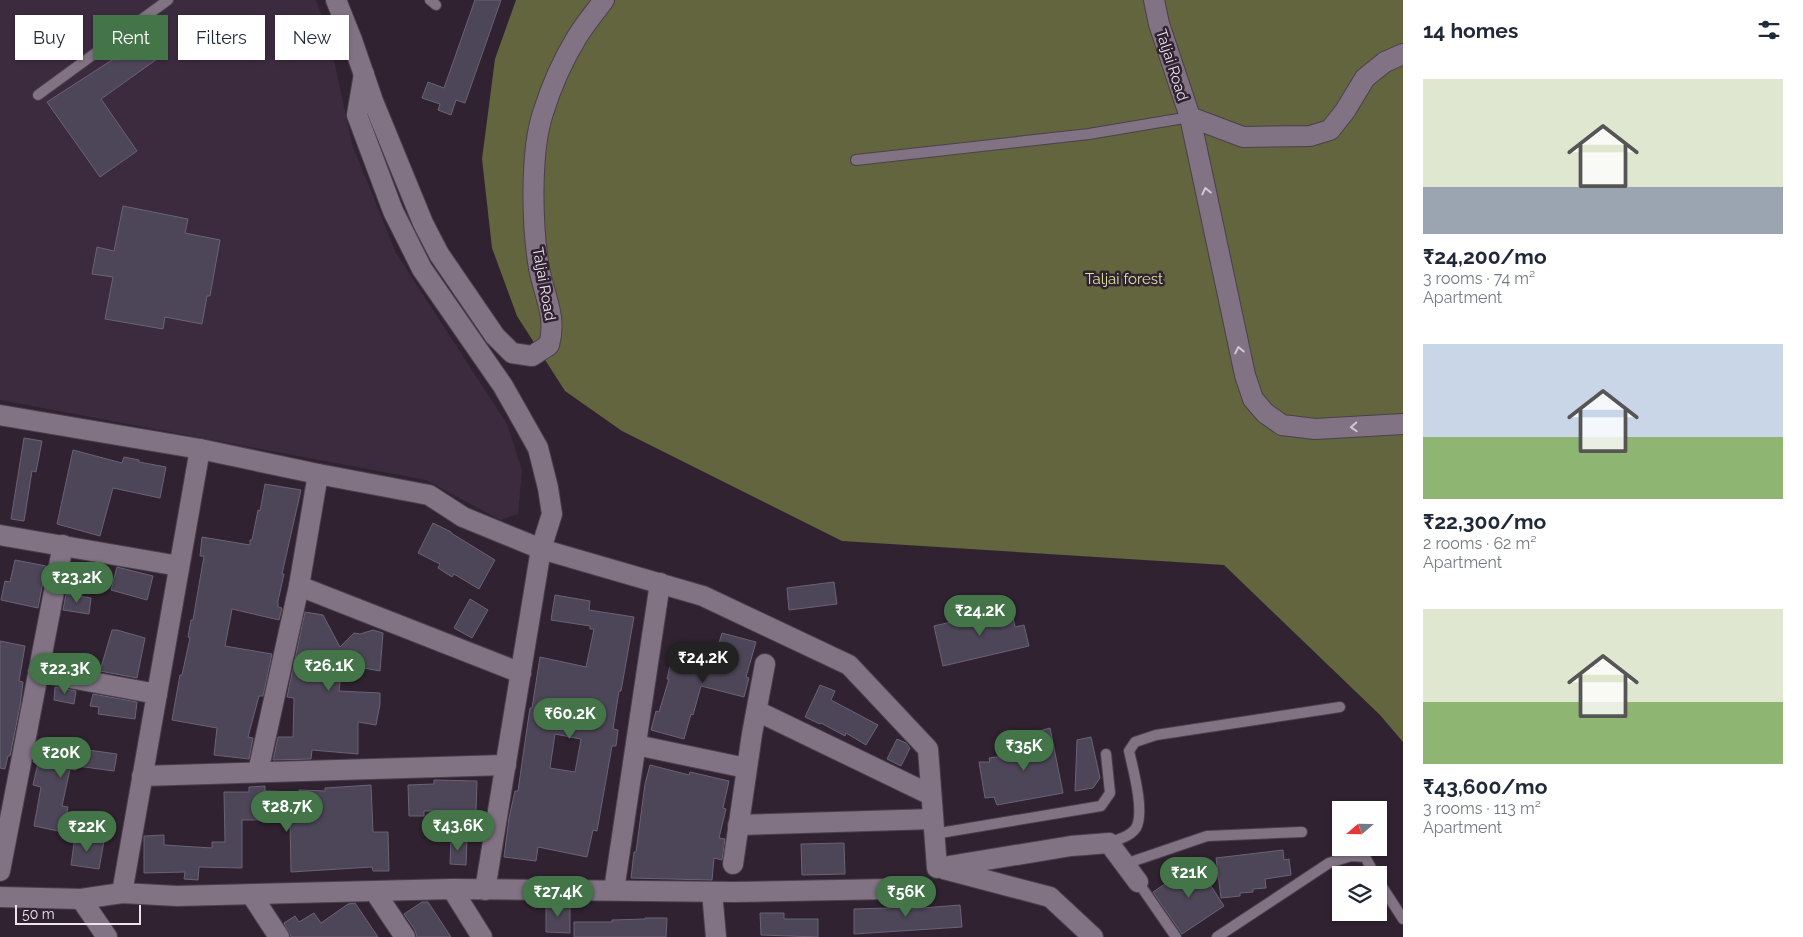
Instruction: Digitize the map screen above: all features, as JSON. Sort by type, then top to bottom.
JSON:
[{"type":"street","name":"Taljai Road","points":[[336,0],[380,118],[423,223],[439,254],[495,336],[512,353],[532,356],[549,345],[553,332],[549,302],[539,269],[535,225],[535,160],[542,114],[560,70],[577,37],[604,0]]},
{"type":"street","name":"Taljai Road","points":[[1154,0],[1159,24],[1190,117],[1243,137],[1310,136],[1330,130],[1345,111],[1365,78],[1385,62],[1403,54]]},
{"type":"street","points":[[364,74],[356,114],[393,211],[422,269],[503,386],[538,448],[552,514],[541,549],[485,890]]},
{"type":"street","points":[[1190,117],[1245,375],[1253,399],[1265,413],[1282,425],[1315,429],[1403,424]]},
{"type":"street","points":[[0,414],[200,449],[318,474],[429,494],[463,517],[541,549],[703,596],[849,665],[928,750],[937,868]]},
{"type":"street","points":[[122,893],[200,449]]},
{"type":"street","points":[[258,772],[299,586],[318,474]]},
{"type":"street","points":[[0,535],[179,566]]},
{"type":"street","points":[[0,871],[63,545]]},
{"type":"street","points":[[614,890],[660,583]]},
{"type":"street","points":[[299,586],[521,674]]},
{"type":"street","points":[[733,864],[746,768],[765,664]]},
{"type":"street","points":[[38,672],[156,694]]},
{"type":"street","points":[[757,711],[931,795]]},
{"type":"street","points":[[636,745],[746,768]]},
{"type":"street","points":[[142,776],[506,765]]},
{"type":"street","points":[[738,825],[934,826]]},
{"type":"street","points":[[937,868],[1071,846],[1109,843],[1138,882]]},
{"type":"street","points":[[937,868],[1050,897],[1093,937]]},
{"type":"street","points":[[452,889],[482,937]]},
{"type":"street","points":[[0,897],[81,898],[122,893],[177,896],[452,889],[712,892],[890,889]]},
{"type":"street","points":[[375,892],[405,937]]},
{"type":"street","points":[[712,892],[716,937]]},
{"type":"street","points":[[251,894],[278,937]]},
{"type":"street","points":[[81,898],[107,937]]},
{"type":"lane","points":[[38,95],[168,0]]},
{"type":"lane","points":[[856,160],[1089,134],[1190,117]]},
{"type":"lane","points":[[1109,843],[1128,836],[1136,828],[1140,813],[1129,751],[1134,742],[1156,735],[1340,707]]},
{"type":"lane","points":[[934,826],[1101,806],[1110,793],[1106,754]]},
{"type":"lane","points":[[1125,864],[1207,836],[1302,832]]},
{"type":"lane","points":[[1217,937],[1329,863],[1351,856],[1365,858],[1370,866]]},
{"type":"lane","points":[[1138,882],[1176,937]]},
{"type":"lane","points":[[1387,894],[1403,919]]},
{"type":"shaded area","points":[[0,0],[316,0],[321,15],[275,15],[275,60],[334,60],[352,144],[396,253],[507,424],[522,470],[518,514],[500,520],[426,480],[0,400]]},
{"type":"green space","name":"Taljai forest","points":[[516,0],[1403,0],[1403,742],[1380,715],[1224,565],[842,541],[622,431],[565,391],[517,316],[492,248],[482,159],[495,59]]},
{"type":"building","points":[[475,0],[501,0],[465,103],[456,100],[451,115],[438,110],[440,104],[422,98],[428,82],[444,88]]},
{"type":"building","points":[[112,60],[156,60],[101,99],[137,151],[100,177],[47,102]]},
{"type":"building","points":[[123,206],[188,219],[185,233],[220,240],[210,296],[207,296],[202,324],[165,317],[163,329],[105,319],[113,277],[92,274],[97,247],[114,251]]},
{"type":"building","points":[[24,438],[42,441],[36,472],[32,471],[24,521],[11,519]]},
{"type":"building","points":[[73,450],[122,463],[124,457],[166,467],[160,498],[113,488],[100,536],[57,524]]},
{"type":"building","points":[[265,484],[301,490],[282,574],[284,574],[278,607],[282,608],[279,620],[232,609],[225,646],[272,654],[263,696],[259,696],[248,737],[253,738],[249,759],[214,755],[217,728],[172,720],[180,675],[182,675],[190,638],[188,637],[191,620],[193,620],[204,556],[200,556],[202,537],[250,545],[258,510],[260,511]]},
{"type":"building","points":[[433,523],[495,560],[479,589],[454,574],[452,577],[438,568],[440,564],[418,553]]},
{"type":"building","points":[[15,560],[46,566],[38,608],[1,600],[5,581],[10,582]]},
{"type":"building","points":[[117,567],[153,576],[147,600],[111,590]]},
{"type":"building","points":[[834,582],[837,604],[789,610],[787,588]]},
{"type":"building","points":[[66,594],[91,598],[89,614],[63,610]]},
{"type":"building","points":[[555,595],[590,601],[589,610],[634,617],[613,729],[618,730],[616,746],[612,746],[597,831],[593,830],[587,857],[538,847],[536,861],[504,857],[509,818],[515,791],[518,791],[530,708],[532,708],[540,657],[586,667],[594,629],[590,629],[590,626],[551,620]],"holes":[[[555,734],[581,739],[575,772],[550,768]]]},
{"type":"building","points":[[470,599],[488,610],[472,638],[454,628]]},
{"type":"building","points":[[1011,608],[1015,627],[1024,625],[1029,646],[943,666],[934,626]]},
{"type":"building","points":[[305,612],[323,615],[340,647],[354,633],[360,634],[373,630],[383,633],[380,671],[342,664],[339,691],[380,693],[376,725],[358,722],[358,754],[312,750],[311,759],[273,760],[278,737],[293,737],[294,698],[287,697]]},
{"type":"building","points":[[112,630],[145,638],[137,678],[100,671]]},
{"type":"building","points":[[722,633],[756,642],[746,677],[749,678],[744,697],[701,686],[684,739],[651,730],[656,711],[659,712],[669,679],[667,679],[671,661],[711,670]]},
{"type":"building","points":[[0,641],[25,646],[19,681],[23,682],[20,706],[10,756],[8,756],[5,769],[0,768]]},
{"type":"building","points":[[820,685],[835,691],[831,700],[878,725],[866,745],[846,733],[845,736],[805,717]]},
{"type":"building","points":[[55,687],[76,691],[74,704],[54,700]]},
{"type":"building","points":[[93,694],[137,702],[135,719],[98,714],[99,707],[90,706]]},
{"type":"building","points":[[1050,728],[1063,793],[997,805],[994,797],[985,798],[979,762],[990,762],[989,758],[1025,753],[1022,736]]},
{"type":"building","points":[[1091,737],[1100,778],[1093,788],[1075,791],[1077,740]]},
{"type":"building","points":[[897,739],[906,743],[910,748],[901,766],[887,759]]},
{"type":"building","points":[[37,742],[117,754],[114,771],[77,766],[76,770],[70,769],[62,806],[68,807],[63,832],[34,826],[41,787],[33,785],[38,763],[33,762]]},
{"type":"building","points":[[650,765],[689,775],[690,772],[729,781],[723,808],[726,809],[719,838],[725,839],[722,860],[714,858],[712,880],[631,878],[645,784]]},
{"type":"building","points":[[434,780],[477,781],[476,811],[424,811],[424,816],[409,816],[408,785],[434,784]]},
{"type":"building","points":[[371,785],[373,832],[388,832],[389,871],[373,871],[372,867],[291,872],[290,822],[242,820],[242,868],[199,867],[198,880],[184,879],[185,872],[144,873],[144,836],[164,835],[164,845],[212,848],[212,842],[225,842],[224,792],[249,792],[249,787],[265,786],[265,791],[299,792],[299,790],[325,791],[325,788]]},
{"type":"building","points":[[75,836],[104,841],[99,869],[71,865]]},
{"type":"building","points":[[451,838],[467,839],[466,865],[450,864]]},
{"type":"building","points":[[844,843],[845,874],[802,875],[801,844]]},
{"type":"building","points":[[1283,850],[1284,860],[1289,859],[1291,875],[1265,879],[1266,888],[1240,893],[1240,896],[1221,898],[1216,858]]},
{"type":"building","points":[[1196,863],[1224,906],[1182,934],[1153,892]]},
{"type":"building","points":[[910,899],[910,909],[960,905],[962,927],[854,934],[854,909],[890,908],[890,901]]},
{"type":"building","points":[[422,902],[428,902],[451,937],[417,937],[415,930],[404,914]]},
{"type":"building","points":[[355,903],[378,937],[291,937],[284,923],[295,916],[299,922],[314,913],[321,923],[348,904]]},
{"type":"building","points":[[546,904],[570,904],[570,933],[546,932]]},
{"type":"building","points":[[760,913],[784,913],[784,919],[818,919],[818,937],[761,935]]},
{"type":"building","points":[[667,918],[666,937],[574,937],[574,922],[612,922],[612,920]]}]
